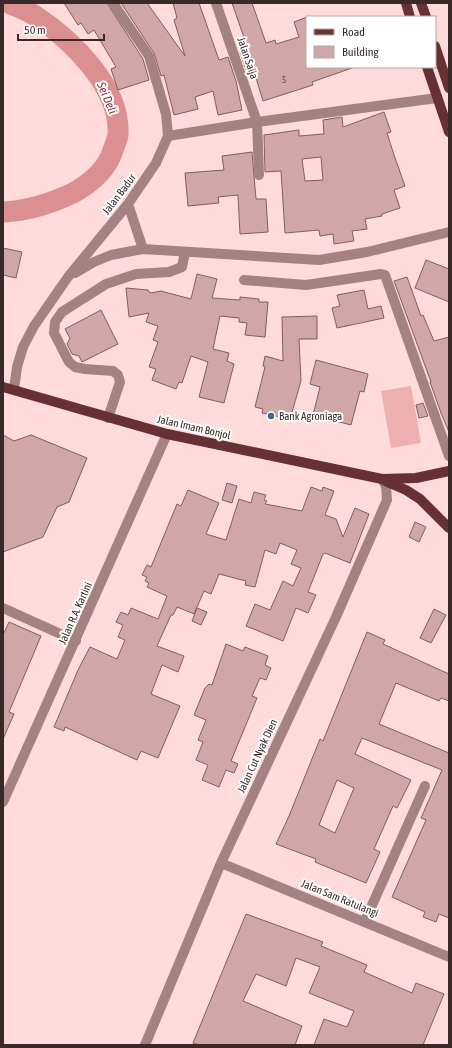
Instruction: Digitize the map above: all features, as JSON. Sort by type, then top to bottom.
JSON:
[{"type":"main road","points":[[406,3],[410,16]]},
{"type":"main road","points":[[421,3],[426,16]]},
{"type":"main road","points":[[436,49],[449,88]]},
{"type":"main road","points":[[427,68],[449,132]]},
{"type":"main road","name":"Jalan Imam Bonjol","points":[[3,387],[167,434],[382,479],[416,478],[449,471]]},
{"type":"main road","name":"Jalan Imam Bonjol","points":[[382,479],[413,494],[449,528]]},
{"type":"street","name":"Jalan Badur","points":[[14,389],[17,366],[34,326],[68,277],[128,204],[156,163],[168,136],[166,114],[149,56],[113,3]]},
{"type":"street","name":"Jalan Saija","points":[[216,3],[257,122],[259,176]]},
{"type":"street","points":[[168,136],[257,122],[437,98]]},
{"type":"street","points":[[128,204],[143,249]]},
{"type":"street","points":[[68,277],[94,262],[111,255],[143,249],[320,260],[367,252],[449,232]]},
{"type":"street","points":[[108,418],[120,382],[118,375],[112,371],[75,367],[69,362],[54,333],[55,322],[62,312],[106,284],[136,274],[169,272],[182,267],[185,252]]},
{"type":"street","points":[[244,280],[306,285],[384,274],[387,277],[449,456]]},
{"type":"street","name":"Jalan R.A. Kartini","points":[[3,802],[167,434]]},
{"type":"street","name":"Jalan Cut Nyak Dien","points":[[145,1045],[221,863],[336,617],[387,500],[386,486],[382,479]]},
{"type":"street","points":[[3,608],[76,641]]},
{"type":"street","points":[[365,921],[425,786]]},
{"type":"street","name":"Jalan Sam Ratulangi","points":[[221,863],[365,921],[449,957]]},
{"type":"shaded area","points":[[411,386],[421,443],[391,448],[381,391]]},
{"type":"building","points":[[64,3],[107,3],[143,59],[149,80],[118,90],[111,69],[116,67],[94,30],[88,34],[81,23],[78,25]]},
{"type":"building","points":[[121,3],[147,3],[185,56],[174,20],[177,18],[173,3],[199,3],[219,60],[228,57],[236,81],[242,110],[218,115],[213,91],[195,97],[198,109],[174,115],[164,75],[161,76],[154,53]]},
{"type":"building","points":[[232,3],[252,3],[266,43],[275,40],[276,44],[299,37],[294,22],[306,17],[306,68],[352,68],[312,82],[313,85],[263,101],[253,68],[246,70],[240,52],[248,49]]},
{"type":"building","points":[[384,112],[391,132],[387,133],[405,186],[394,190],[400,208],[382,214],[382,216],[365,219],[367,229],[352,231],[354,241],[334,244],[333,234],[320,236],[319,230],[285,233],[281,171],[265,172],[264,135],[299,130],[299,136],[324,134],[323,120],[342,117],[343,127]],"holes":[[[321,157],[323,180],[305,181],[302,159]]]},
{"type":"building","points":[[252,152],[256,199],[266,199],[268,232],[240,234],[238,195],[218,197],[219,203],[188,206],[185,173],[224,170],[222,156]]},
{"type":"building","points":[[3,248],[22,252],[16,278],[3,275]]},
{"type":"building","points":[[426,260],[449,269],[449,302],[415,288]]},
{"type":"building","points":[[197,274],[217,279],[212,298],[240,300],[240,297],[259,299],[259,302],[268,302],[265,337],[245,335],[247,323],[239,322],[239,318],[220,316],[213,349],[229,353],[227,361],[234,364],[224,403],[199,397],[208,362],[191,356],[182,383],[179,382],[176,389],[152,380],[156,369],[149,367],[158,342],[153,340],[158,326],[146,322],[149,313],[129,317],[126,288],[148,290],[150,293],[161,291],[191,299]]},
{"type":"building","points":[[407,277],[421,316],[423,315],[434,341],[449,337],[449,432],[394,281]]},
{"type":"building","points":[[364,290],[368,309],[381,306],[384,318],[337,328],[332,308],[340,306],[337,295]]},
{"type":"building","points":[[101,310],[118,344],[82,362],[79,356],[72,354],[67,344],[70,338],[65,329]]},
{"type":"building","points":[[317,316],[317,339],[299,339],[301,381],[290,419],[262,413],[263,409],[255,407],[265,367],[263,366],[265,356],[283,361],[282,317]]},
{"type":"building","points":[[316,360],[368,374],[364,392],[360,391],[351,425],[313,415],[320,387],[310,384]]},
{"type":"building","points":[[423,403],[428,416],[419,418],[416,405]]},
{"type":"building","points":[[3,435],[14,441],[31,435],[87,458],[69,502],[57,507],[43,537],[3,552]]},
{"type":"building","points":[[227,483],[237,486],[232,503],[222,500]]},
{"type":"building","points":[[311,487],[322,491],[323,487],[334,491],[325,515],[336,519],[343,537],[355,508],[369,514],[350,563],[325,553],[323,554],[308,592],[316,595],[308,613],[296,608],[283,641],[246,626],[255,604],[270,610],[283,581],[293,586],[301,568],[291,564],[297,550],[280,543],[276,554],[265,550],[255,587],[245,585],[246,581],[219,574],[211,594],[204,591],[194,614],[177,607],[173,615],[171,615],[157,646],[184,656],[178,672],[162,665],[151,694],[180,706],[158,758],[141,751],[137,760],[65,727],[64,731],[54,727],[78,670],[90,647],[117,659],[125,640],[118,637],[123,625],[116,622],[121,612],[128,615],[131,608],[158,619],[167,596],[147,587],[149,583],[145,581],[147,577],[142,575],[147,565],[151,567],[177,504],[181,506],[188,490],[219,503],[206,534],[226,540],[239,499],[251,503],[254,492],[266,495],[264,500],[267,501],[265,504],[302,511]]},
{"type":"building","points":[[415,522],[426,527],[419,542],[409,537]]},
{"type":"building","points":[[197,608],[207,612],[201,625],[192,621]]},
{"type":"building","points":[[434,609],[446,615],[431,643],[420,638]]},
{"type":"building","points":[[9,622],[41,636],[9,712],[14,714],[3,739],[3,635]]},
{"type":"building","points":[[367,632],[385,640],[383,644],[449,674],[449,701],[441,698],[439,701],[396,683],[379,724],[449,753],[449,918],[439,914],[436,922],[423,917],[425,912],[392,897],[426,820],[421,818],[442,770],[362,738],[355,754],[411,780],[397,808],[393,806],[374,849],[380,852],[366,883],[315,862],[316,859],[276,844],[320,739],[323,741]],"holes":[[[337,780],[354,788],[335,833],[319,825]]]},
{"type":"building","points":[[226,644],[243,651],[245,647],[268,656],[265,665],[271,668],[266,680],[260,678],[252,696],[257,698],[231,761],[238,764],[234,773],[226,770],[219,787],[202,780],[208,765],[196,760],[203,742],[198,740],[206,720],[194,715],[205,688],[209,684],[212,685]]},
{"type":"building","points":[[246,914],[323,942],[321,946],[367,965],[364,972],[412,993],[416,983],[444,994],[423,1045],[314,1045],[324,1019],[347,1027],[354,1011],[309,993],[320,967],[296,958],[286,986],[256,974],[243,1001],[302,1026],[295,1045],[199,1045],[193,1043]]},
{"type":"waterway","name":"Sei Deli","points":[[3,212],[21,210],[48,203],[73,193],[86,185],[98,175],[107,164],[118,135],[117,117],[111,99],[91,66],[78,51],[48,25],[31,13],[9,3]]},
{"type":"place","name":"Bank Agroniaga","points":[[271,416]]}]
